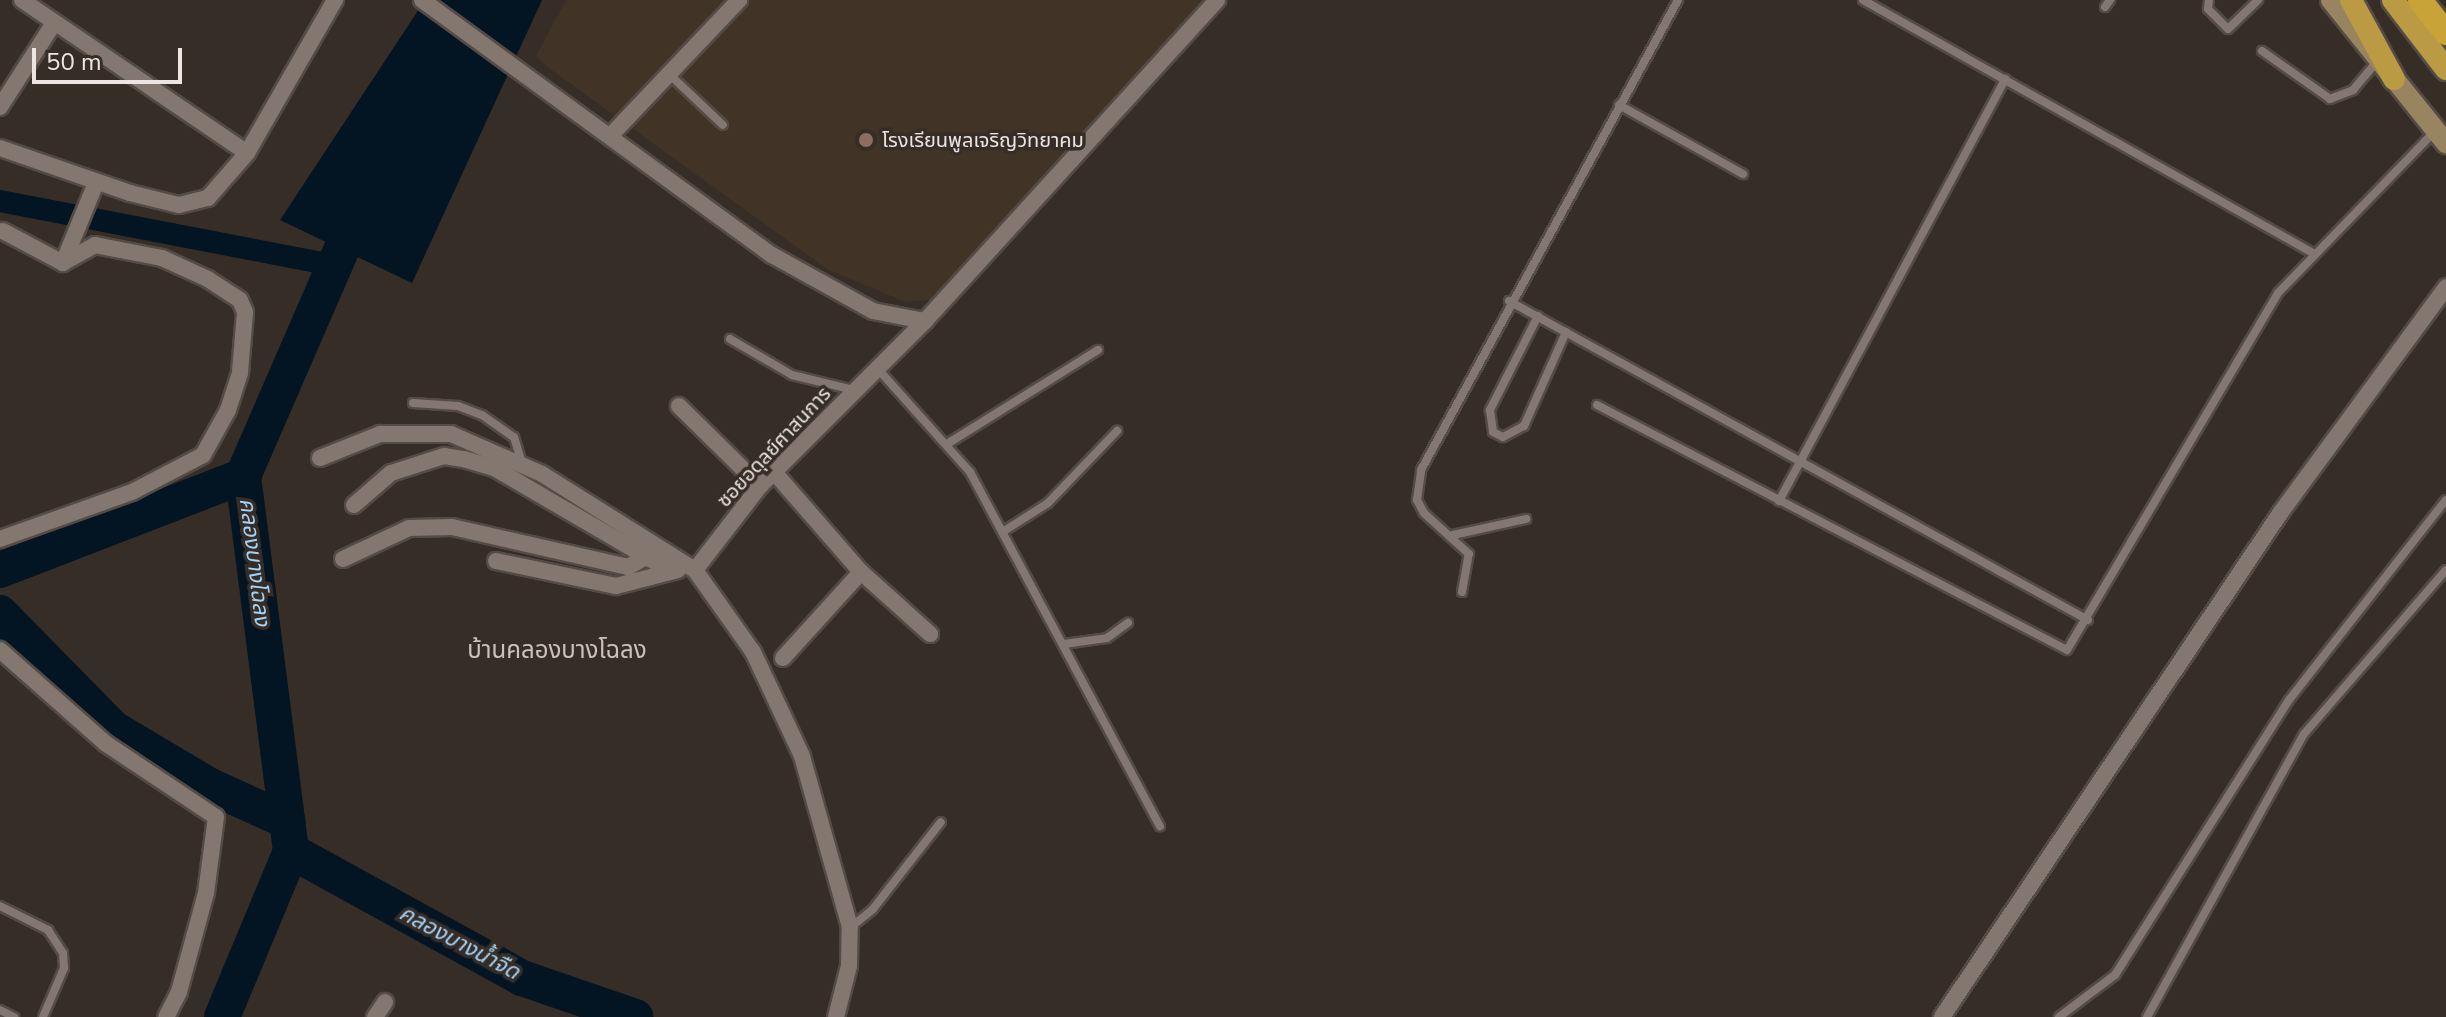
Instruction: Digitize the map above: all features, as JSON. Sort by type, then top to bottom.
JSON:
[{"type":"highway","points":[[2351,0],[2394,79]]},
{"type":"highway","points":[[2393,0],[2446,69]]},
{"type":"highway","points":[[2420,0],[2446,33]]},
{"type":"main road","points":[[2331,0],[2441,137]]},
{"type":"street","points":[[22,0],[247,153]]},
{"type":"street","points":[[0,148],[96,183],[179,205],[208,198],[247,153],[335,0]]},
{"type":"street","points":[[422,0],[612,134],[772,255],[873,311],[925,321]]},
{"type":"street","points":[[612,134],[739,0]]},
{"type":"street","name":"ซอยอดุลย์ศาสนการ","points":[[695,570],[760,486],[925,321],[1217,0]]},
{"type":"street","points":[[0,107],[54,23]]},
{"type":"street","points":[[64,260],[96,183]]},
{"type":"street","points":[[3,231],[64,260]]},
{"type":"street","points":[[0,539],[132,492],[203,455],[228,410],[240,372],[245,312],[240,300],[208,279],[162,258],[95,245],[64,260]]},
{"type":"street","points":[[1942,1017],[2281,512],[2446,287]]},
{"type":"street","points":[[679,406],[760,486]]},
{"type":"street","points":[[320,458],[380,434],[420,431],[451,434],[522,464],[695,570],[753,652],[802,756],[850,927],[843,997],[836,1017]]},
{"type":"street","points":[[354,505],[391,473],[444,456],[464,459],[496,469],[669,570]]},
{"type":"street","points":[[774,472],[861,572],[930,634]]},
{"type":"street","points":[[343,559],[409,528],[452,527],[628,567],[648,556]]},
{"type":"street","points":[[496,561],[616,586],[638,585],[669,570],[695,570]]},
{"type":"street","points":[[783,658],[861,572]]},
{"type":"street","points":[[0,650],[105,743],[216,817],[206,893],[179,992],[166,1017]]},
{"type":"street","points":[[375,1017],[385,1002]]},
{"type":"lane","points":[[1462,592],[1469,554],[1453,535],[1424,513],[1417,488],[1509,301],[1678,0]]},
{"type":"lane","points":[[1863,0],[2313,253]]},
{"type":"lane","points":[[2209,0],[2208,9],[2228,29],[2258,0]]},
{"type":"lane","points":[[2262,51],[2330,99],[2341,100],[2378,59]]},
{"type":"lane","points":[[669,74],[723,125]]},
{"type":"lane","points":[[1779,501],[2005,79]]},
{"type":"lane","points":[[1619,105],[1743,174]]},
{"type":"lane","points":[[1597,405],[2058,650],[2077,640],[2278,293],[2313,253],[2441,137]]},
{"type":"lane","points":[[1509,301],[2088,620]]},
{"type":"lane","points":[[1538,316],[1490,410],[1493,432],[1503,437],[1524,426],[1566,332]]},
{"type":"lane","points":[[730,339],[792,375],[854,390]]},
{"type":"lane","points":[[947,444],[1098,350]]},
{"type":"lane","points":[[877,368],[947,444],[1004,531],[1160,826]]},
{"type":"lane","points":[[413,403],[458,406],[482,415],[514,437],[522,464]]},
{"type":"lane","points":[[1004,531],[1048,503],[1117,431]]},
{"type":"lane","points":[[2059,1017],[2115,975],[2289,700],[2446,500]]},
{"type":"lane","points":[[1453,535],[1526,519]]},
{"type":"lane","points":[[2147,1017],[2304,734],[2446,570]]},
{"type":"lane","points":[[1064,644],[1107,638],[1128,623]]},
{"type":"lane","points":[[850,927],[873,909],[941,822]]},
{"type":"lane","points":[[0,906],[48,930],[63,953],[64,968],[43,1017]]},
{"type":"lane","points":[[0,1010],[14,1017]]},
{"type":"shaded area","name":"โรงเรียนพูลเจริญวิทยาคม","points":[[566,0],[1211,0],[940,299],[905,302],[827,269],[546,66],[536,56]]},
{"type":"water","points":[[425,0],[542,0],[412,283],[280,220]]},
{"type":"waterway","points":[[0,201],[333,265]]},
{"type":"waterway","name":"คลองบางโฉลง","points":[[222,1017],[291,851],[243,476],[361,205]]},
{"type":"waterway","points":[[0,570],[243,476]]},
{"type":"waterway","points":[[0,613],[114,729],[210,786],[287,821]]},
{"type":"waterway","name":"คลองบางน้ำจืด","points":[[291,851],[522,978],[635,1017]]},
{"type":"place","name":"โรงเรียนพูลเจริญวิทยาคม","points":[[866,140]]},
{"type":"district","name":"บ้านคลองบางโฉลง","points":[[557,651]]}]
